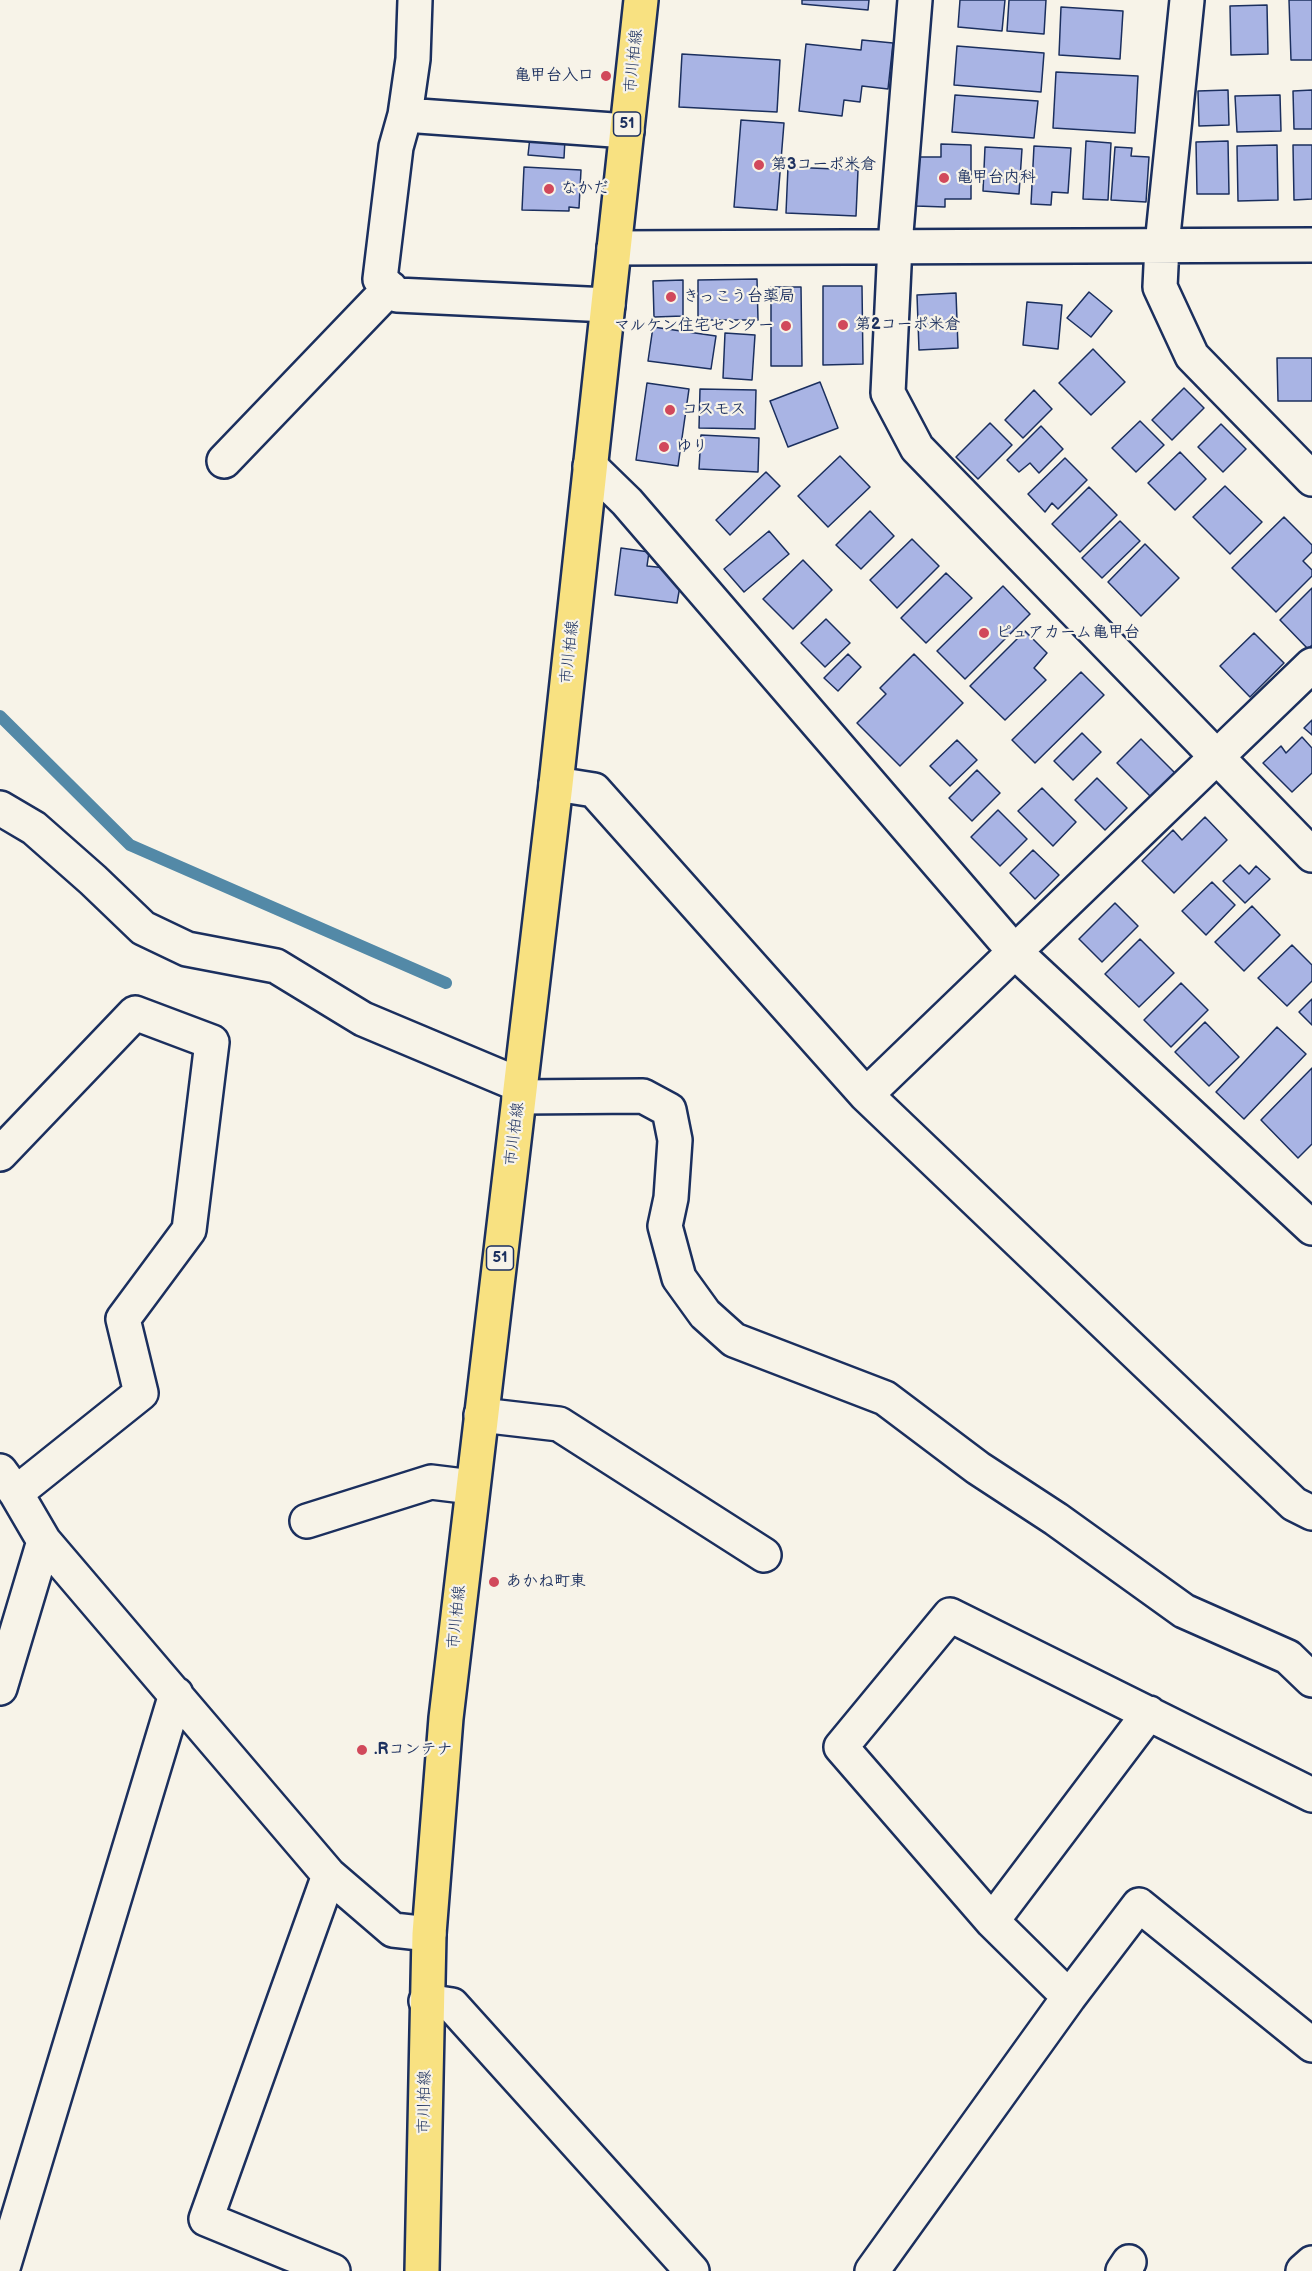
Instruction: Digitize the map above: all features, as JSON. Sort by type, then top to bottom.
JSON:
[{"type":"main road","name":"市川柏線","points":[[422,2271],[426,2001],[446,1718],[556,784],[641,0]]},
{"type":"street","points":[[415,0],[413,59],[405,115],[396,147],[380,279],[397,295],[608,305]]},
{"type":"street","points":[[915,0],[895,245],[888,393],[917,448],[1312,855]]},
{"type":"street","points":[[1187,0],[1162,245],[1160,288],[1192,356],[1312,478]]},
{"type":"street","points":[[405,115],[627,131]]},
{"type":"street","points":[[614,248],[1312,245]]},
{"type":"street","points":[[224,461],[390,288]]},
{"type":"street","points":[[590,466],[627,502],[1014,951],[1312,1228]]},
{"type":"street","points":[[866,1095],[1312,665]]},
{"type":"street","points":[[556,784],[594,790],[866,1095],[1306,1499]]},
{"type":"street","points":[[0,808],[34,828],[143,928],[187,949],[276,966],[363,1019],[520,1091],[643,1096],[669,1110],[675,1140],[671,1198],[665,1226],[679,1278],[705,1314],[734,1340],[885,1398],[978,1468],[1056,1519],[1185,1611],[1288,1658],[1312,1680]]},
{"type":"street","points":[[0,1154],[135,1013],[212,1042],[189,1230],[123,1319],[141,1393],[8,1482],[44,1541],[329,1875],[393,1930],[429,1934]]},
{"type":"street","points":[[481,1415],[559,1424],[764,1555]]},
{"type":"street","points":[[307,1521],[431,1482],[472,1487]]},
{"type":"street","points":[[0,1688],[44,1541]]},
{"type":"street","points":[[1069,1997],[992,1921],[842,1748],[950,1615],[1312,1795]]},
{"type":"street","points":[[2,2271],[176,1694]]},
{"type":"street","points":[[992,1921],[1149,1713]]},
{"type":"street","points":[[329,1875],[206,2219],[333,2271]]},
{"type":"street","points":[[872,2271],[927,2191],[1139,1905],[1312,2045]]},
{"type":"street","points":[[426,2001],[452,2005],[692,2271]]},
{"type":"street","points":[[1303,2271],[1312,2263]]},
{"type":"building","points":[[802,0],[869,0],[868,10],[802,4]]},
{"type":"building","points":[[960,0],[1005,0],[1002,31],[958,27]]},
{"type":"building","points":[[1009,0],[1046,0],[1044,34],[1007,31]]},
{"type":"building","points":[[1289,0],[1312,0],[1312,60],[1291,60]]},
{"type":"building","points":[[1267,5],[1268,54],[1231,55],[1230,6]]},
{"type":"building","points":[[1061,7],[1123,11],[1120,59],[1059,55]]},
{"type":"building","points":[[862,40],[893,43],[888,89],[862,86],[860,102],[844,100],[842,116],[799,111],[806,44],[861,50]]},
{"type":"building","points":[[957,46],[1044,53],[1041,92],[954,85]]},
{"type":"building","points":[[682,54],[780,60],[777,112],[679,107]]},
{"type":"building","points":[[1056,72],[1138,76],[1135,133],[1053,128]]},
{"type":"building","points":[[1228,90],[1229,125],[1199,126],[1198,91]]},
{"type":"building","points":[[1312,90],[1312,129],[1294,129],[1293,91]]},
{"type":"building","points":[[955,95],[1038,101],[1034,138],[952,132]]},
{"type":"building","points":[[1280,95],[1281,131],[1237,132],[1235,96]]},
{"type":"building","name":"第3コーポ米倉","points":[[741,120],[784,123],[777,210],[734,207]]},
{"type":"building","points":[[530,137],[565,139],[564,158],[528,155]]},
{"type":"building","points":[[1086,141],[1111,143],[1108,200],[1083,199]]},
{"type":"building","points":[[1228,141],[1229,194],[1197,194],[1196,142]]},
{"type":"building","name":"亀甲台内科","points":[[941,144],[971,145],[971,199],[945,199],[945,207],[916,206],[916,157],[941,157]]},
{"type":"building","points":[[1277,145],[1278,200],[1238,201],[1237,146]]},
{"type":"building","points":[[1293,145],[1312,145],[1312,199],[1294,200]]},
{"type":"building","points":[[1034,146],[1071,148],[1068,193],[1052,192],[1051,205],[1031,204]]},
{"type":"building","points":[[985,147],[1022,149],[1019,194],[983,191]]},
{"type":"building","points":[[1115,147],[1132,148],[1131,156],[1149,157],[1146,202],[1111,200]]},
{"type":"building","points":[[524,167],[581,170],[579,208],[569,207],[569,211],[522,210]]},
{"type":"building","points":[[788,167],[858,170],[856,216],[786,213]]},
{"type":"building","points":[[757,279],[758,320],[698,320],[698,280]]},
{"type":"building","points":[[683,280],[683,316],[654,317],[653,281]]},
{"type":"building","name":"第2コーポ米倉","points":[[823,286],[862,286],[863,364],[823,365]]},
{"type":"building","name":"マルケン住宅センター","points":[[771,287],[801,287],[802,366],[771,366]]},
{"type":"building","points":[[1089,292],[1112,311],[1091,337],[1067,318]]},
{"type":"building","points":[[956,293],[958,348],[919,350],[917,295]]},
{"type":"building","points":[[1027,302],[1062,305],[1058,349],[1023,345]]},
{"type":"building","points":[[653,327],[716,336],[711,369],[648,361]]},
{"type":"building","points":[[725,333],[755,335],[752,380],[723,378]]},
{"type":"building","points":[[1093,349],[1125,382],[1091,415],[1059,383]]},
{"type":"building","points":[[1277,358],[1312,358],[1312,401],[1278,401]]},
{"type":"building","points":[[820,382],[838,428],[788,447],[770,401]]},
{"type":"building","points":[[647,383],[689,389],[678,466],[636,460]]},
{"type":"building","points":[[1184,388],[1204,408],[1172,440],[1152,420]]},
{"type":"building","points":[[700,389],[756,390],[755,429],[699,428]]},
{"type":"building","points":[[1034,390],[1052,409],[1023,438],[1005,420]]},
{"type":"building","points":[[1140,421],[1164,445],[1136,472],[1112,448]]},
{"type":"building","points":[[990,423],[1012,445],[978,479],[956,457]]},
{"type":"building","points":[[1221,424],[1246,449],[1223,472],[1198,447]]},
{"type":"building","points":[[1041,426],[1063,449],[1039,473],[1030,463],[1019,472],[1007,460]]},
{"type":"building","points":[[701,435],[759,438],[758,472],[699,469]]},
{"type":"building","points":[[1180,452],[1206,479],[1175,510],[1148,483]]},
{"type":"building","points":[[840,456],[870,487],[828,527],[798,496]]},
{"type":"building","points":[[1065,458],[1087,480],[1058,509],[1052,503],[1045,512],[1028,494]]},
{"type":"building","points":[[766,472],[780,486],[730,535],[716,520]]},
{"type":"building","points":[[1225,486],[1262,522],[1230,554],[1193,517]]},
{"type":"building","points":[[1089,487],[1117,515],[1080,552],[1052,524]]},
{"type":"building","points":[[870,511],[894,536],[861,569],[836,545]]},
{"type":"building","points":[[1284,517],[1312,545],[1312,552],[1303,561],[1312,570],[1312,576],[1276,612],[1232,568]]},
{"type":"building","points":[[1120,521],[1140,541],[1102,578],[1082,558]]},
{"type":"building","points":[[769,531],[789,554],[744,592],[724,569]]},
{"type":"building","points":[[912,539],[939,566],[897,608],[870,580]]},
{"type":"building","points":[[1145,544],[1179,578],[1141,616],[1108,582]]},
{"type":"building","points":[[621,548],[649,552],[647,566],[666,568],[680,586],[677,603],[615,595]]},
{"type":"building","points":[[803,560],[832,590],[793,629],[763,599]]},
{"type":"building","points":[[946,573],[972,598],[926,643],[901,618]]},
{"type":"building","name":"ピュアカーム亀甲台","points":[[1003,586],[1030,614],[965,679],[937,651]]},
{"type":"building","points":[[1312,588],[1312,645],[1308,649],[1280,620]]},
{"type":"building","points":[[826,619],[850,643],[825,667],[801,643]]},
{"type":"building","points":[[1025,631],[1047,653],[1034,668],[1046,680],[1005,720],[970,686]]},
{"type":"building","points":[[1254,633],[1284,663],[1250,697],[1220,666]]},
{"type":"building","points":[[848,654],[861,667],[838,691],[824,678]]},
{"type":"building","points":[[914,654],[963,703],[900,766],[857,723],[886,694],[880,688]]},
{"type":"building","points":[[1081,672],[1104,695],[1035,763],[1012,740]]},
{"type":"building","points":[[1312,720],[1312,735],[1304,728]]},
{"type":"building","points":[[1082,733],[1101,752],[1073,780],[1054,761]]},
{"type":"building","points":[[1302,737],[1312,748],[1312,773],[1292,792],[1263,763],[1281,746],[1286,753]]},
{"type":"building","points":[[1141,739],[1177,775],[1153,799],[1117,763]]},
{"type":"building","points":[[957,740],[977,760],[950,786],[930,766]]},
{"type":"building","points":[[977,770],[1000,793],[972,821],[949,798]]},
{"type":"building","points":[[1097,778],[1127,808],[1105,830],[1075,800]]},
{"type":"building","points":[[1042,788],[1076,822],[1053,846],[1018,811]]},
{"type":"building","points":[[998,810],[1027,839],[1000,866],[971,837]]},
{"type":"building","points":[[1205,817],[1227,840],[1174,893],[1142,861],[1173,830],[1182,840]]},
{"type":"building","points":[[1033,850],[1059,875],[1035,899],[1010,873]]},
{"type":"building","points":[[1240,865],[1249,874],[1256,866],[1270,879],[1245,903],[1223,881]]},
{"type":"building","points":[[1212,882],[1235,905],[1206,935],[1182,911]]},
{"type":"building","points":[[1115,903],[1138,926],[1102,962],[1079,939]]},
{"type":"building","points":[[1252,906],[1280,935],[1244,971],[1215,942]]},
{"type":"building","points":[[1140,939],[1174,973],[1139,1007],[1105,974]]},
{"type":"building","points":[[1292,945],[1312,965],[1312,981],[1287,1006],[1258,978]]},
{"type":"building","points":[[1181,983],[1208,1010],[1171,1047],[1144,1020]]},
{"type":"building","points":[[1312,999],[1312,1025],[1299,1012]]},
{"type":"building","points":[[1205,1022],[1239,1057],[1209,1086],[1175,1052]]},
{"type":"building","points":[[1277,1027],[1306,1054],[1244,1119],[1216,1092]]},
{"type":"building","points":[[1312,1068],[1312,1144],[1298,1158],[1261,1120]]},
{"type":"waterway","points":[[0,716],[130,845],[446,983]]},
{"type":"place","name":"亀甲台入口","points":[[606,76]]},
{"type":"place","name":"第3コーポ米倉","points":[[759,165]]},
{"type":"place","name":"亀甲台内科","points":[[944,178]]},
{"type":"place","name":"なかだ","points":[[549,189]]},
{"type":"place","name":"きっこう台薬局","points":[[671,297]]},
{"type":"place","name":"第2コーポ米倉","points":[[843,325]]},
{"type":"place","name":"マルケン住宅センター","points":[[786,326]]},
{"type":"place","name":"コスモス","points":[[670,410]]},
{"type":"place","name":"ゆり","points":[[664,447]]},
{"type":"place","name":"ピュアカーム亀甲台","points":[[984,633]]},
{"type":"place","name":"あかね町東","points":[[494,1582]]},
{"type":"place","name":".Rコンテナ","points":[[362,1750]]}]
